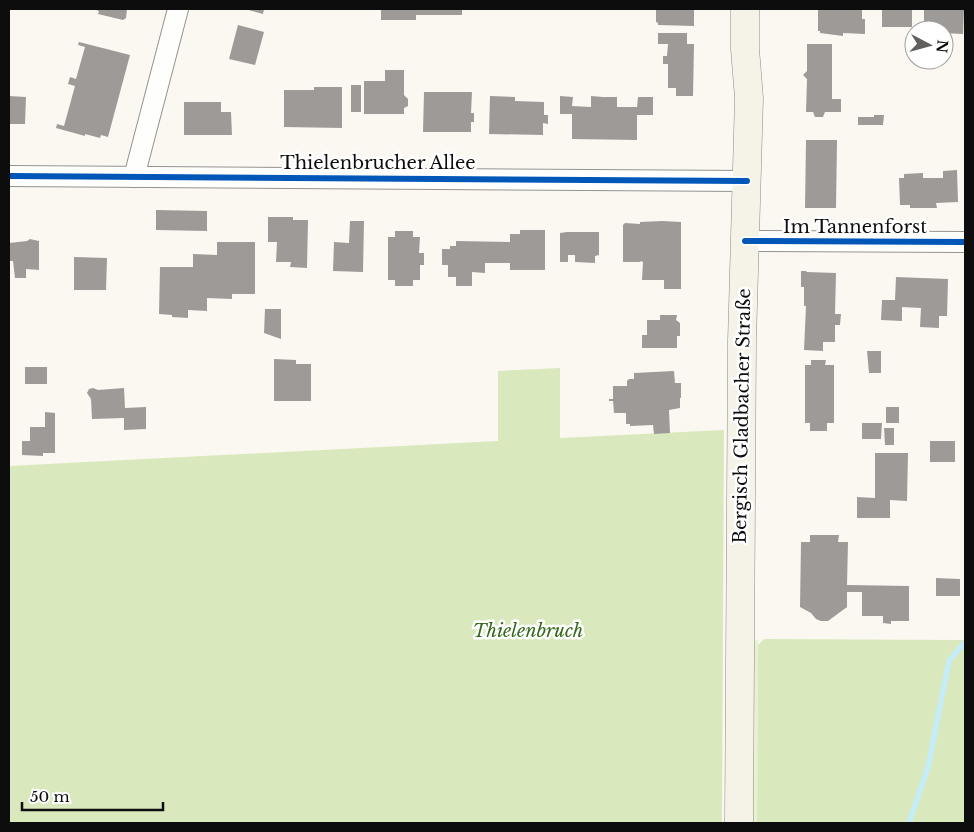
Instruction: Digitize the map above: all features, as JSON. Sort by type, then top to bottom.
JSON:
[{"type":"main road","name":"Bergisch Gladbacher Straße","points":[[739,823],[742,341],[749,98],[745,49],[745,9]]},
{"type":"street","points":[[134,177],[178,9]]},
{"type":"street","name":"Thielenbrucher Allee","points":[[9,176],[747,181]]},
{"type":"street","name":"Im Tannenforst","points":[[745,241],[965,242]]},
{"type":"green space","name":"Thielenbruch","points":[[560,368],[560,438],[724,430],[722,823],[9,823],[9,466],[498,441],[498,371]]},
{"type":"green space","points":[[758,639],[757,823],[749,823],[753,642]]},
{"type":"green space","points":[[764,639],[965,640],[965,823],[757,823],[758,645]]},
{"type":"building","points":[[93,9],[127,9],[126,18],[123,20],[98,14],[99,11]]},
{"type":"building","points":[[245,9],[264,9],[263,14]]},
{"type":"building","points":[[381,9],[462,9],[462,15],[416,15],[416,20],[381,20]]},
{"type":"building","points":[[656,9],[694,9],[694,26],[658,25],[656,22]]},
{"type":"building","points":[[818,9],[862,9],[862,19],[865,19],[865,34],[843,33],[843,36],[820,33],[818,31]]},
{"type":"building","points":[[882,9],[912,9],[912,20],[904,20],[904,27],[882,27]]},
{"type":"building","points":[[924,10],[964,10],[963,34],[954,34],[954,20],[924,20]]},
{"type":"building","points":[[238,25],[264,32],[255,65],[229,59]]},
{"type":"building","points":[[658,33],[687,33],[687,44],[694,44],[693,96],[676,96],[676,88],[668,88],[668,64],[663,64],[663,56],[667,56],[668,44],[658,44]]},
{"type":"building","points":[[79,42],[130,55],[108,137],[101,135],[100,138],[85,134],[85,136],[56,128],[57,124],[64,126],[75,86],[68,84],[70,77],[76,79],[85,47],[78,45]]},
{"type":"building","points":[[807,44],[832,44],[832,99],[841,99],[841,112],[825,112],[823,117],[815,117],[813,112],[806,112],[807,79],[803,75],[807,71]]},
{"type":"building","points":[[385,70],[404,70],[404,95],[408,99],[408,106],[404,108],[404,114],[364,114],[364,81],[385,81]]},
{"type":"building","points":[[351,85],[361,85],[361,112],[351,112]]},
{"type":"building","points":[[314,87],[342,87],[342,128],[284,127],[284,90],[314,90]]},
{"type":"building","points":[[424,92],[472,92],[471,113],[474,113],[474,122],[471,122],[471,132],[423,132]]},
{"type":"building","points":[[9,96],[26,97],[25,124],[9,124]]},
{"type":"building","points":[[490,96],[515,97],[515,101],[544,102],[544,115],[548,115],[548,124],[543,123],[543,135],[489,134]]},
{"type":"building","points":[[560,96],[573,97],[572,106],[591,107],[591,96],[617,97],[617,107],[637,107],[638,97],[653,97],[653,115],[637,115],[637,140],[572,139],[572,114],[560,114]]},
{"type":"building","points":[[184,102],[221,102],[221,112],[231,112],[232,135],[184,135]]},
{"type":"building","points":[[874,115],[884,115],[883,125],[858,125],[858,117],[874,117]]},
{"type":"building","points":[[806,140],[837,140],[836,208],[805,208]]},
{"type":"building","points":[[957,170],[958,202],[936,203],[937,208],[910,208],[910,205],[900,205],[899,178],[904,178],[904,174],[923,173],[923,178],[943,178],[943,171]]},
{"type":"building","points":[[156,210],[207,211],[207,231],[156,230]]},
{"type":"building","points":[[268,217],[293,217],[293,220],[308,220],[307,268],[290,267],[291,262],[276,262],[277,242],[268,242]]},
{"type":"building","points":[[350,221],[364,221],[363,272],[333,271],[334,242],[349,243]]},
{"type":"building","points":[[640,222],[681,222],[681,289],[664,289],[664,280],[642,280],[643,262],[641,261],[623,262],[623,225],[625,223],[640,224]]},
{"type":"building","points":[[520,230],[545,230],[545,270],[510,270],[510,263],[485,263],[485,273],[472,272],[472,286],[456,286],[456,277],[448,277],[448,265],[442,265],[442,249],[450,249],[450,246],[456,246],[456,241],[510,242],[510,234],[520,234]]},
{"type":"building","points":[[395,231],[413,231],[413,237],[420,237],[419,253],[424,253],[424,265],[420,265],[420,280],[413,280],[413,286],[395,286],[395,280],[388,280],[388,237],[395,237]]},
{"type":"building","points":[[599,232],[599,255],[595,256],[595,263],[575,262],[575,255],[568,255],[568,262],[560,262],[560,233]]},
{"type":"building","points":[[30,239],[39,241],[39,270],[26,269],[26,278],[15,278],[13,261],[9,261],[9,243]]},
{"type":"building","points":[[217,242],[255,242],[255,294],[232,294],[232,299],[207,298],[207,311],[188,310],[188,318],[159,314],[160,267],[193,267],[193,254],[217,255]]},
{"type":"building","points":[[74,257],[107,258],[106,290],[74,290]]},
{"type":"building","points":[[801,271],[836,273],[835,314],[841,314],[840,325],[835,325],[835,342],[823,342],[823,351],[804,350],[806,306],[804,306],[804,287],[801,287]]},
{"type":"building","points":[[896,277],[948,279],[947,316],[939,316],[939,328],[920,327],[921,308],[902,307],[902,321],[881,320],[882,300],[895,300]]},
{"type":"building","points":[[265,309],[281,309],[281,339],[264,333]]},
{"type":"building","points":[[660,315],[677,315],[676,320],[680,323],[680,336],[677,336],[677,348],[642,348],[642,335],[647,335],[647,320],[660,320]]},
{"type":"building","points":[[867,351],[881,351],[881,373],[869,373]]},
{"type":"building","points":[[274,359],[296,360],[296,364],[311,364],[311,401],[274,401]]},
{"type":"building","points":[[811,360],[826,360],[825,365],[834,365],[834,423],[827,423],[827,431],[810,431],[810,423],[805,423],[805,365],[811,365]]},
{"type":"building","points":[[25,367],[47,367],[47,384],[25,384]]},
{"type":"building","points":[[674,371],[675,383],[681,383],[681,398],[680,408],[669,410],[670,433],[654,434],[653,425],[630,426],[630,424],[626,424],[626,413],[614,413],[613,401],[609,401],[609,399],[613,399],[613,386],[627,386],[629,379],[634,379],[634,373]]},
{"type":"building","points":[[124,388],[125,408],[146,407],[146,429],[124,430],[124,418],[92,419],[91,399],[87,393],[89,389],[98,390]]},
{"type":"building","points":[[886,407],[899,407],[899,423],[886,423]]},
{"type":"building","points":[[45,412],[55,413],[55,453],[43,453],[43,456],[22,455],[22,441],[30,441],[30,427],[45,427]]},
{"type":"building","points":[[862,423],[882,423],[881,439],[862,439]]},
{"type":"building","points":[[884,428],[894,428],[894,445],[885,445]]},
{"type":"building","points":[[930,441],[955,441],[955,462],[930,462]]},
{"type":"building","points":[[875,453],[908,453],[907,501],[890,500],[890,518],[857,518],[857,497],[875,498]]},
{"type":"building","points":[[810,535],[839,535],[838,542],[848,542],[847,585],[909,586],[909,621],[891,621],[891,624],[883,623],[883,616],[862,616],[862,592],[847,592],[847,607],[828,621],[816,619],[811,613],[800,607],[801,542],[810,542]]},
{"type":"building","points":[[936,578],[960,579],[960,596],[936,596]]},
{"type":"waterway","points":[[909,823],[928,767],[949,661],[965,642]]},
{"type":"cycle path","points":[[9,176],[747,181]]},
{"type":"cycle path","points":[[745,241],[965,242]]}]
